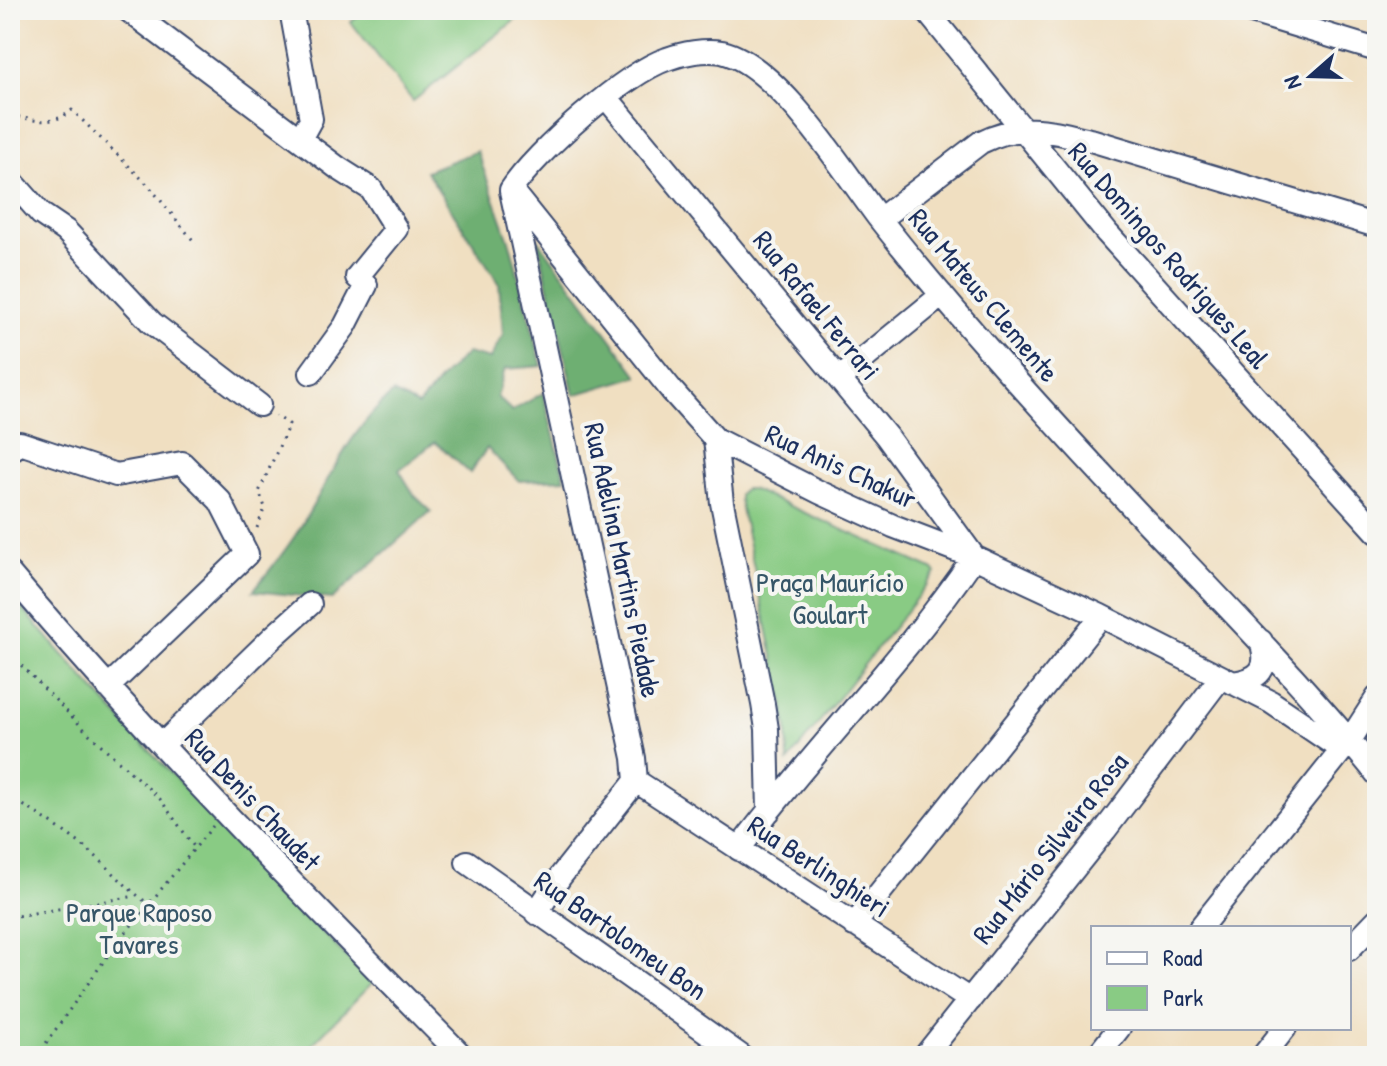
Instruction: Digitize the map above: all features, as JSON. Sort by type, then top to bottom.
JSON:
[{"type":"street","points":[[128,10],[371,189],[396,229],[357,277],[366,285],[345,326],[311,373]]},
{"type":"street","points":[[291,10],[311,119],[300,139]]},
{"type":"street","name":"Rua Domingos Rodrigues Leal","points":[[926,10],[1107,233],[1377,532]]},
{"type":"street","points":[[1245,10],[1377,50]]},
{"type":"street","name":"Rua Mateus Clemente","points":[[511,190],[533,161],[606,97],[665,59],[708,51],[733,56],[749,64],[786,98],[880,219],[1020,385],[1261,641],[1346,745],[1377,774]]},
{"type":"street","name":"Rua Rafael Ferrari","points":[[606,97],[839,379],[936,501],[974,557]]},
{"type":"street","points":[[880,219],[981,142],[999,133],[1022,128],[1094,141],[1377,226]]},
{"type":"street","points":[[10,179],[41,214],[66,231],[152,323],[259,405]]},
{"type":"street","name":"Rua Anis Chakur","points":[[511,190],[673,392],[715,439],[832,498],[974,557],[1101,616],[1271,702],[1346,745]]},
{"type":"street","name":"Rua Adelina Martins Piedade","points":[[511,190],[592,552],[636,781]]},
{"type":"street","points":[[839,379],[942,295]]},
{"type":"street","points":[[715,439],[722,503],[763,704],[769,811]]},
{"type":"street","points":[[10,451],[20,443],[116,475],[182,463],[220,501],[247,554],[108,687]]},
{"type":"street","points":[[739,849],[820,747],[907,648],[974,557]]},
{"type":"street","name":"Rua Denis Chaudet","points":[[10,574],[162,745],[220,818],[462,1056]]},
{"type":"street","points":[[162,745],[310,604]]},
{"type":"street","points":[[854,925],[1101,616]]},
{"type":"street","points":[[1227,680],[1253,678],[1262,669],[1265,658],[1261,641]]},
{"type":"street","name":"Rua Mário Silveira Rosa","points":[[925,1056],[1227,680]]},
{"type":"street","points":[[1202,926],[1346,745],[1377,698]]},
{"type":"street","points":[[536,913],[560,877],[636,781]]},
{"type":"street","name":"Rua Berlinghieri","points":[[636,781],[970,1000]]},
{"type":"street","name":"Rua Bartolomeu Bon","points":[[467,862],[741,1056]]},
{"type":"street","points":[[1351,947],[1377,920]]},
{"type":"street","points":[[1097,1056],[1117,1030]]},
{"type":"street","points":[[1263,1056],[1283,1030]]},
{"type":"path","points":[[10,115],[45,122],[60,120],[72,110],[149,186],[196,244]]},
{"type":"path","points":[[247,554],[265,507],[259,492],[289,424],[259,405]]},
{"type":"path","points":[[10,654],[87,732],[160,799],[195,848]]},
{"type":"path","points":[[10,797],[100,860],[149,905]]},
{"type":"path","points":[[37,1056],[77,997],[220,818]]},
{"type":"path","points":[[10,917],[136,896]]},
{"type":"green space","points":[[366,10],[528,10],[413,101],[351,22]]},
{"type":"green space","points":[[477,151],[510,243],[542,366],[505,369],[497,397],[512,411],[543,393],[565,479],[519,481],[487,448],[470,473],[435,442],[399,470],[415,496],[431,511],[332,599],[253,591],[293,539],[340,458],[378,408],[393,393],[418,406],[467,353],[490,359],[503,334],[499,283],[426,171]]},
{"type":"green space","points":[[537,238],[638,376],[574,395]]},
{"type":"green space","name":"Praça Maurício Goulart","points":[[744,489],[751,489],[936,573],[788,762],[782,697],[739,499]]},
{"type":"green space","name":"Parque Raposo Tavares","points":[[10,594],[188,792],[372,983],[301,1056],[10,1056]]}]
